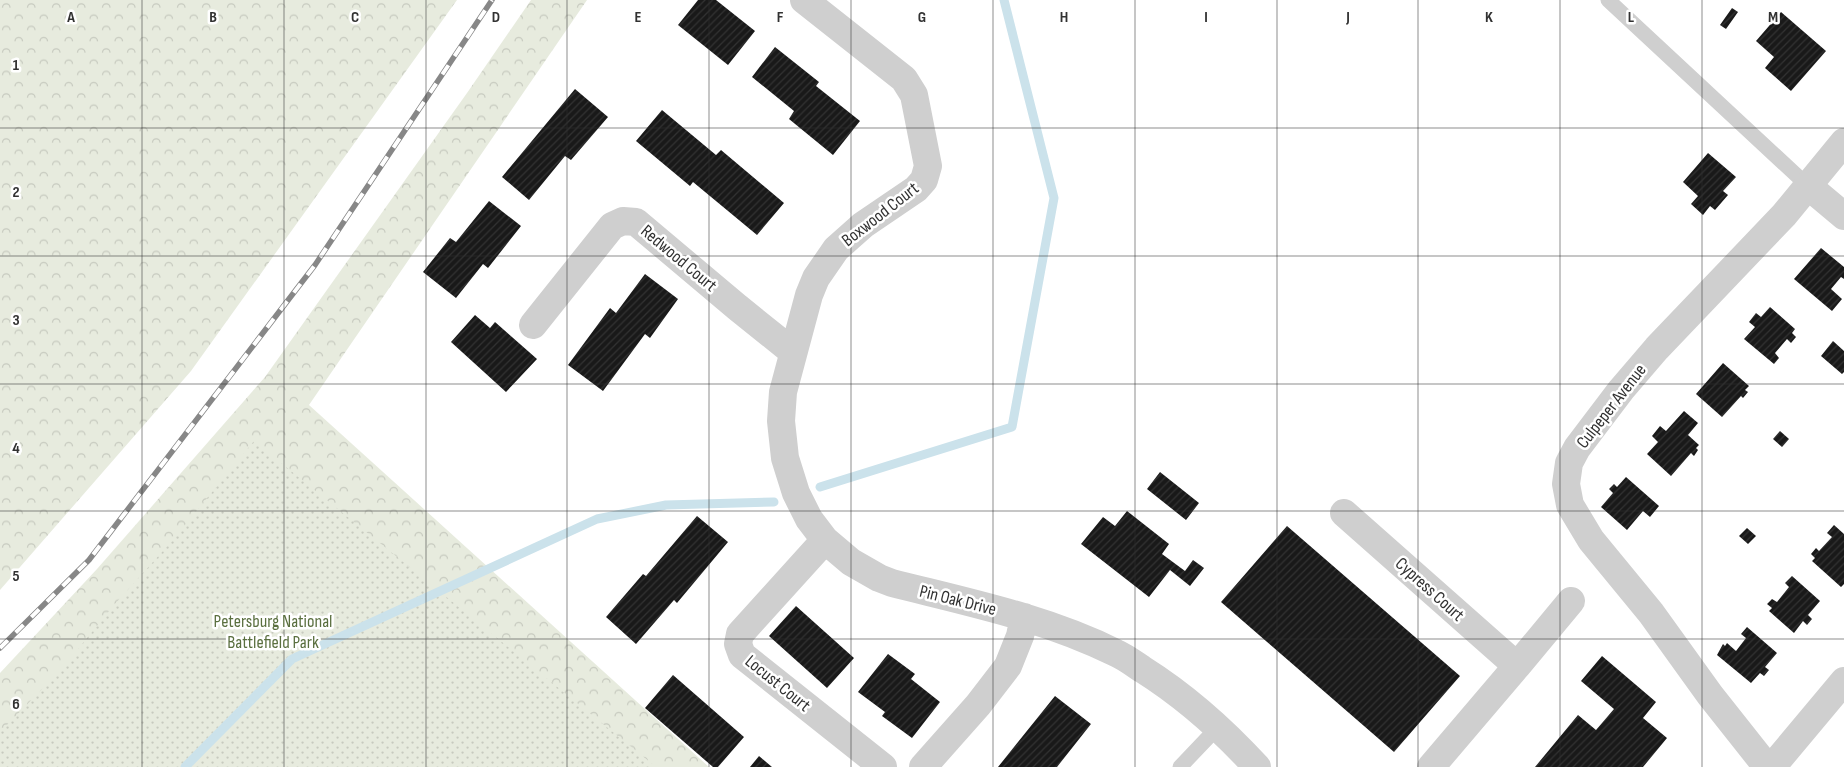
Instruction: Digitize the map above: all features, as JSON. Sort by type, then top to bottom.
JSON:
[{"type":"street","name":"Boxwood Court","points":[[793,352],[816,278],[836,249],[863,225],[916,188],[924,180],[928,166],[914,95],[904,79],[804,0]]},
{"type":"street","name":"Culpeper Avenue","points":[[1767,767],[1710,695],[1651,613],[1592,540],[1570,505],[1566,484],[1569,463],[1576,448],[1621,390],[1657,348],[1784,214],[1844,142]]},
{"type":"street","points":[[1808,185],[1844,216]]},
{"type":"street","name":"Redwood Court","points":[[533,325],[612,226],[623,221],[636,222],[793,352]]},
{"type":"street","name":"Pin Oak Drive","points":[[793,352],[783,392],[781,421],[785,458],[796,493],[810,519],[825,540],[850,562],[879,578],[1024,617],[1071,633],[1118,653],[1162,682],[1218,727],[1257,767]]},
{"type":"street","name":"Cypress Court","points":[[1344,513],[1517,666]]},
{"type":"street","name":"Locust Court","points":[[825,540],[740,634],[738,644],[742,655],[883,767]]},
{"type":"street","points":[[1431,767],[1571,601]]},
{"type":"street","points":[[923,767],[978,705],[1008,666],[1020,636],[1024,617]]},
{"type":"street","points":[[1772,767],[1844,681]]},
{"type":"lane","points":[[1608,0],[1808,185]]},
{"type":"lane","points":[[1180,767],[1218,727]]},
{"type":"green space","points":[[0,0],[457,0],[191,371],[0,590]]},
{"type":"green space","name":"Petersburg National Battlefield Park","points":[[531,0],[587,0],[309,405],[709,767],[0,767],[0,673],[97,569],[265,377]]},
{"type":"green space","name":"Petersburg National Battlefield Park","points":[[254,441],[656,767],[0,767],[0,732],[60,671],[114,605],[171,542]]},
{"type":"building","points":[[698,0],[716,0],[755,31],[728,65],[678,25]]},
{"type":"building","points":[[1732,8],[1738,12],[1726,29],[1720,25]]},
{"type":"building","points":[[1781,12],[1826,51],[1791,91],[1765,68],[1774,57],[1756,41]]},
{"type":"building","points":[[775,47],[819,82],[816,86],[860,121],[833,155],[789,119],[794,111],[752,77]]},
{"type":"building","points":[[575,89],[608,117],[571,160],[565,156],[529,200],[502,177]]},
{"type":"building","points":[[662,110],[716,155],[721,150],[784,203],[757,235],[693,182],[690,186],[636,141]]},
{"type":"building","points":[[1708,153],[1736,177],[1723,191],[1728,195],[1715,210],[1710,206],[1703,215],[1691,204],[1698,196],[1683,182]]},
{"type":"building","points":[[489,201],[521,226],[488,268],[483,264],[456,298],[423,272],[450,238],[456,242]]},
{"type":"building","points":[[1821,248],[1844,267],[1844,279],[1841,277],[1831,289],[1842,299],[1832,311],[1794,279]]},
{"type":"building","points":[[645,274],[678,299],[650,338],[645,334],[603,391],[568,365],[610,308],[616,313]]},
{"type":"building","points":[[1770,307],[1795,329],[1792,333],[1796,337],[1791,343],[1787,339],[1775,353],[1779,358],[1774,364],[1744,339],[1755,327],[1749,322],[1756,313],[1761,317]]},
{"type":"building","points":[[475,315],[490,328],[495,322],[537,359],[506,392],[451,342]]},
{"type":"building","points":[[1833,341],[1844,351],[1844,372],[1842,374],[1821,356]]},
{"type":"building","points":[[1723,363],[1749,386],[1745,390],[1748,392],[1743,398],[1741,396],[1722,417],[1696,394]]},
{"type":"building","points":[[1684,411],[1698,423],[1688,435],[1699,445],[1696,448],[1698,450],[1694,456],[1691,453],[1671,476],[1647,454],[1658,442],[1652,436],[1660,426],[1666,431]]},
{"type":"building","points":[[1780,431],[1789,439],[1782,447],[1773,439]]},
{"type":"building","points":[[1160,472],[1199,503],[1186,520],[1147,489]]},
{"type":"building","points":[[1626,477],[1659,506],[1650,517],[1643,511],[1627,530],[1601,507],[1613,493],[1609,489],[1614,484],[1617,487]]},
{"type":"building","points":[[1127,511],[1169,544],[1162,554],[1185,571],[1193,560],[1204,568],[1190,586],[1170,570],[1149,597],[1081,544],[1103,517],[1115,526]]},
{"type":"building","points":[[697,516],[728,542],[677,603],[674,600],[636,644],[606,617],[643,574],[646,576]]},
{"type":"building","points":[[1834,525],[1844,534],[1844,584],[1841,587],[1812,561],[1815,558],[1811,554],[1816,548],[1819,551],[1832,537],[1827,533]]},
{"type":"building","points":[[1287,526],[1460,676],[1394,752],[1221,602]]},
{"type":"building","points":[[1747,528],[1756,536],[1748,544],[1739,536]]},
{"type":"building","points":[[1792,576],[1820,601],[1808,615],[1812,619],[1807,625],[1803,621],[1794,633],[1769,611],[1772,608],[1767,604],[1772,599],[1777,602],[1789,587],[1785,583]]},
{"type":"building","points":[[796,606],[854,658],[827,688],[769,636]]},
{"type":"building","points":[[1747,627],[1777,653],[1765,667],[1769,670],[1764,676],[1760,673],[1751,683],[1717,655],[1723,644],[1725,646],[1727,643],[1736,651],[1746,638],[1741,634]]},
{"type":"building","points":[[888,654],[915,674],[911,679],[940,702],[912,738],[882,716],[885,712],[858,692]]},
{"type":"building","points":[[1602,656],[1656,702],[1643,718],[1667,738],[1643,767],[1535,767],[1578,715],[1596,730],[1614,709],[1581,681]]},
{"type":"building","points":[[673,675],[744,737],[718,767],[713,767],[645,708]]},
{"type":"building","points":[[1055,696],[1091,724],[1057,767],[998,767]]},
{"type":"building","points":[[759,756],[772,767],[750,767]]},
{"type":"waterway","points":[[820,487],[1012,427],[1054,198],[1004,0]]},
{"type":"waterway","points":[[185,767],[292,659],[597,519],[666,505],[774,502]]},
{"type":"railway","points":[[0,648],[89,560],[315,265],[492,0]]}]
